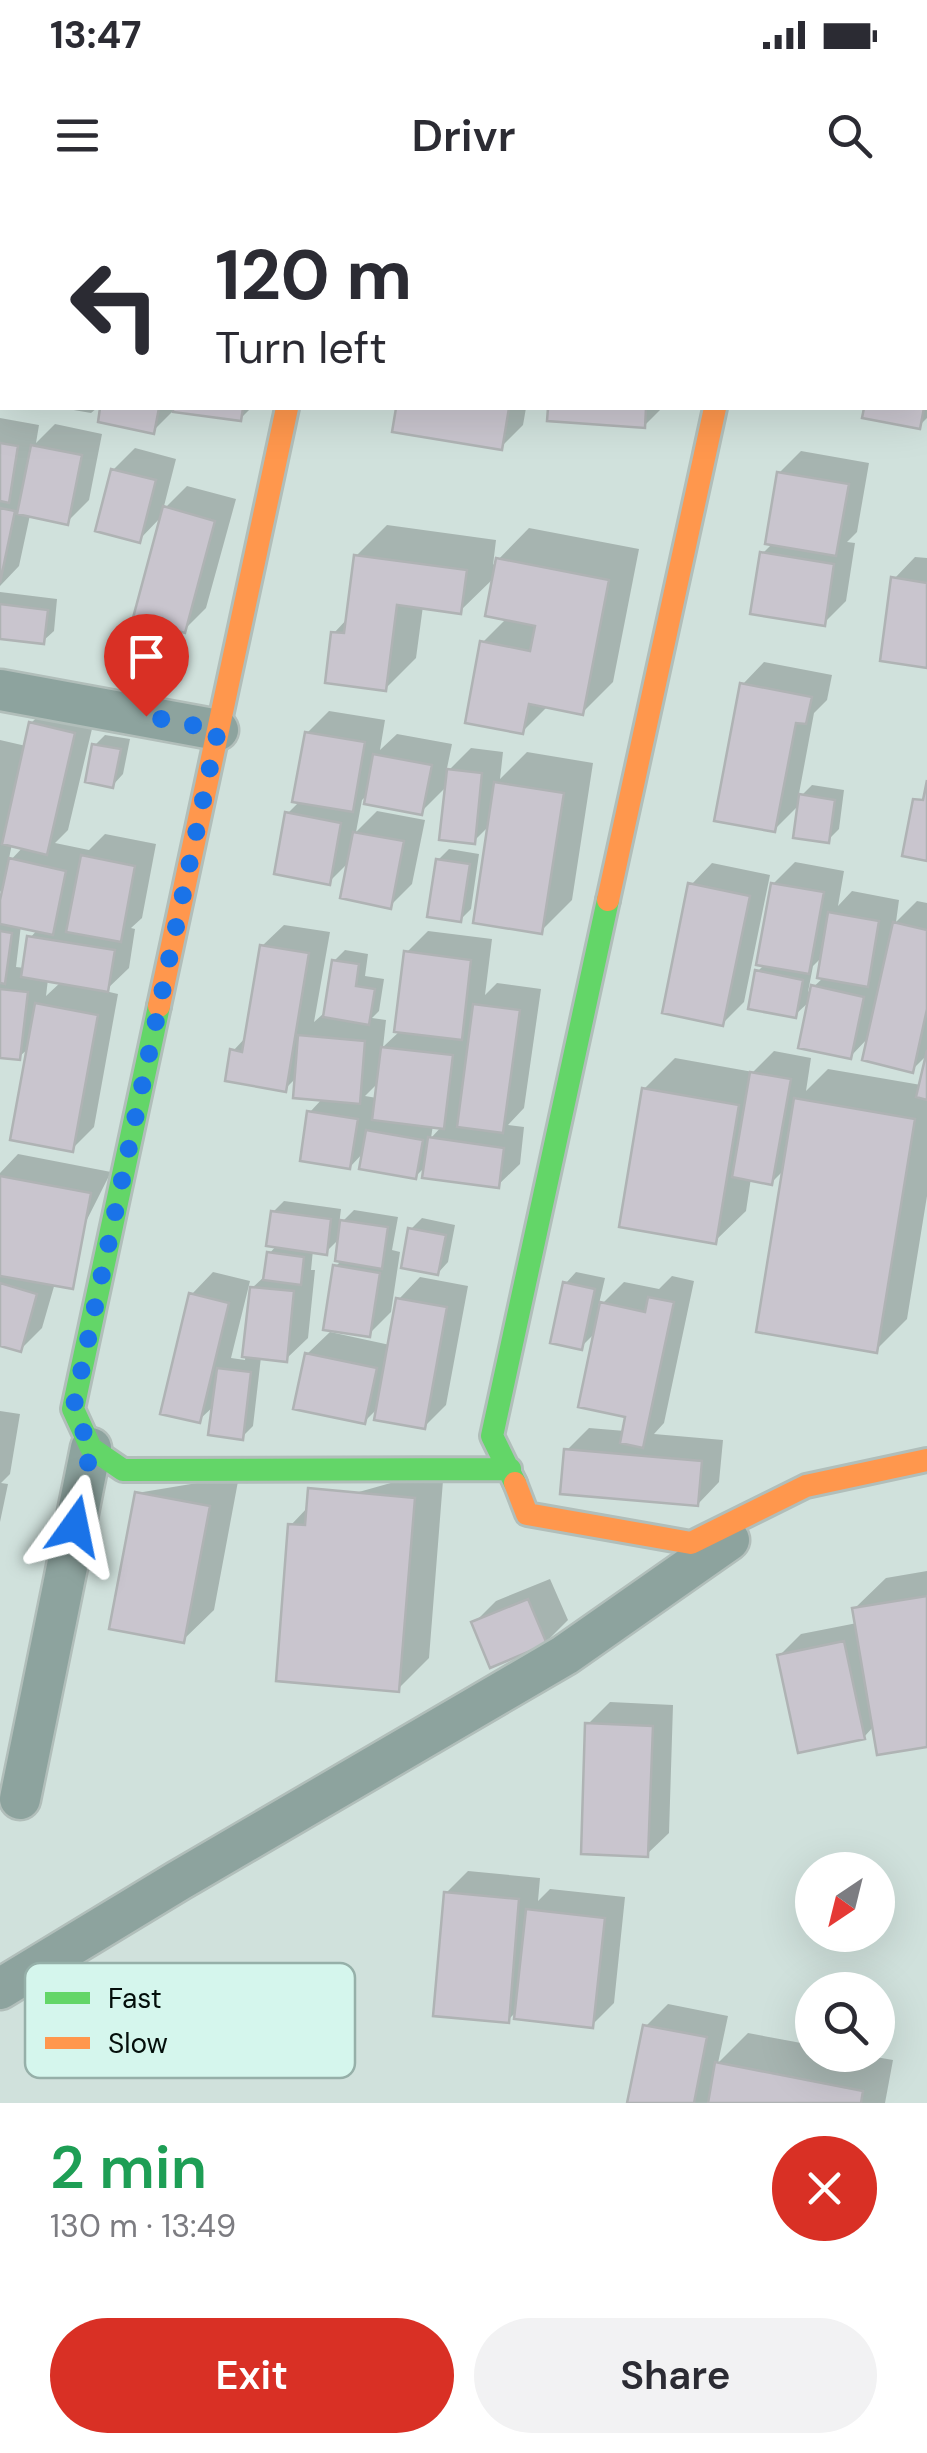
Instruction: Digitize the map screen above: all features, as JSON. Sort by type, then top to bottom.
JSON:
[{"type":"street","points":[[287,410],[73,1410],[91,1448],[124,1470],[510,1469]]},
{"type":"street","points":[[715,410],[492,1436],[527,1514],[690,1544],[806,1486],[927,1460]]},
{"type":"street","points":[[0,690],[218,730]]},
{"type":"street","points":[[20,1799],[91,1448]]},
{"type":"street","points":[[44,1963],[564,1654],[806,1486]]},
{"type":"street","points":[[0,1990],[25,1975]]},
{"type":"building","points":[[100,410],[159,410],[154,434],[98,422]]},
{"type":"building","points":[[173,410],[243,410],[241,421]]},
{"type":"building","points":[[396,410],[509,410],[502,450],[392,432]]},
{"type":"building","points":[[548,410],[646,410],[645,428],[547,421]]},
{"type":"building","points":[[864,410],[924,410],[920,429],[862,418]]},
{"type":"building","points":[[0,443],[18,446],[9,503],[0,501]]},
{"type":"building","points":[[31,445],[82,455],[68,525],[17,514]]},
{"type":"building","points":[[111,469],[156,480],[140,543],[95,531]]},
{"type":"building","points":[[777,472],[849,484],[836,556],[765,544]]},
{"type":"building","points":[[163,506],[215,521],[185,633],[133,618]]},
{"type":"building","points":[[0,508],[15,511],[0,583]]},
{"type":"building","points":[[760,552],[834,564],[825,626],[750,614]]},
{"type":"building","points":[[354,555],[467,570],[461,614],[397,605],[386,691],[325,683],[331,632],[344,633]]},
{"type":"building","points":[[496,558],[609,580],[583,715],[529,704],[523,734],[465,723],[480,641],[530,651],[535,626],[485,616]]},
{"type":"building","points":[[891,577],[927,583],[927,668],[880,661]]},
{"type":"building","points":[[0,604],[48,610],[44,644],[0,639]]},
{"type":"building","points":[[740,683],[812,697],[806,724],[796,723],[775,832],[714,821]]},
{"type":"building","points":[[29,722],[75,733],[47,855],[2,844]]},
{"type":"building","points":[[305,732],[365,742],[353,812],[292,802]]},
{"type":"building","points":[[92,744],[121,749],[113,788],[85,782]]},
{"type":"building","points":[[373,754],[432,765],[422,815],[364,804]]},
{"type":"building","points":[[447,769],[482,773],[475,844],[439,840]]},
{"type":"building","points":[[927,780],[927,861],[902,856],[913,799],[923,800]]},
{"type":"building","points":[[494,782],[564,793],[542,934],[473,923]]},
{"type":"building","points":[[799,794],[835,800],[829,843],[793,838]]},
{"type":"building","points":[[285,812],[341,823],[330,885],[274,874]]},
{"type":"building","points":[[353,832],[404,841],[391,909],[340,898]]},
{"type":"building","points":[[81,855],[135,866],[121,942],[66,932]]},
{"type":"building","points":[[9,858],[66,871],[53,935],[0,924],[0,900]]},
{"type":"building","points":[[436,859],[470,864],[461,922],[427,917]]},
{"type":"building","points":[[688,883],[750,896],[723,1026],[662,1013]]},
{"type":"building","points":[[771,883],[824,892],[809,974],[756,965]]},
{"type":"building","points":[[828,912],[879,921],[868,987],[817,978]]},
{"type":"building","points":[[893,922],[927,930],[927,1009],[913,1073],[862,1060]]},
{"type":"building","points":[[0,931],[12,933],[5,984],[0,983]]},
{"type":"building","points":[[27,936],[115,950],[108,992],[21,977]]},
{"type":"building","points":[[260,945],[309,953],[286,1092],[225,1081],[230,1049],[242,1052]]},
{"type":"building","points":[[404,951],[471,960],[462,1040],[394,1032]]},
{"type":"building","points":[[332,960],[359,964],[356,986],[375,989],[369,1025],[323,1017]]},
{"type":"building","points":[[755,970],[803,980],[796,1018],[748,1009]]},
{"type":"building","points":[[811,985],[864,997],[851,1059],[798,1048]]},
{"type":"building","points":[[0,989],[28,992],[20,1060],[0,1058]]},
{"type":"building","points":[[35,1003],[98,1015],[73,1152],[10,1140]]},
{"type":"building","points":[[473,1004],[520,1010],[503,1133],[457,1127]]},
{"type":"building","points":[[298,1035],[365,1041],[360,1104],[293,1098]]},
{"type":"building","points":[[381,1047],[453,1055],[444,1129],[372,1120]]},
{"type":"building","points":[[927,1050],[927,1100],[916,1097]]},
{"type":"building","points":[[750,1072],[791,1079],[772,1185],[732,1177]]},
{"type":"building","points":[[642,1088],[739,1105],[716,1244],[619,1227]]},
{"type":"building","points":[[794,1098],[915,1119],[877,1353],[756,1332]]},
{"type":"building","points":[[307,1111],[358,1119],[350,1169],[300,1161]]},
{"type":"building","points":[[366,1130],[423,1140],[416,1179],[359,1169]]},
{"type":"building","points":[[428,1137],[504,1148],[499,1188],[422,1178]]},
{"type":"building","points":[[0,1176],[91,1193],[73,1289],[0,1276]]},
{"type":"building","points":[[271,1211],[331,1219],[327,1255],[266,1246]]},
{"type":"building","points":[[340,1220],[388,1227],[382,1269],[335,1261]]},
{"type":"building","points":[[408,1228],[446,1235],[438,1275],[401,1268]]},
{"type":"building","points":[[267,1252],[304,1257],[301,1285],[263,1280]]},
{"type":"building","points":[[333,1265],[380,1273],[370,1337],[323,1330]]},
{"type":"building","points":[[563,1282],[595,1289],[582,1350],[550,1343]]},
{"type":"building","points":[[0,1283],[37,1294],[21,1352],[0,1346]]},
{"type":"building","points":[[250,1287],[294,1291],[287,1362],[242,1357]]},
{"type":"building","points":[[189,1293],[229,1303],[200,1423],[160,1414]]},
{"type":"building","points":[[648,1297],[674,1302],[643,1448],[620,1443],[625,1417],[578,1407],[600,1302],[645,1312]]},
{"type":"building","points":[[396,1298],[447,1307],[425,1429],[374,1420]]},
{"type":"building","points":[[305,1353],[377,1368],[365,1424],[293,1409]]},
{"type":"building","points":[[217,1368],[251,1372],[243,1440],[208,1435]]},
{"type":"building","points":[[564,1449],[702,1461],[698,1506],[560,1494]]},
{"type":"building","points":[[308,1488],[415,1498],[399,1692],[276,1681],[288,1524],[305,1525]]},
{"type":"building","points":[[135,1492],[210,1506],[184,1643],[109,1629]]},
{"type":"building","points":[[927,1596],[927,1747],[877,1755],[852,1608]]},
{"type":"building","points":[[528,1599],[547,1644],[490,1668],[471,1622]]},
{"type":"building","points":[[844,1641],[865,1739],[798,1753],[777,1655]]},
{"type":"building","points":[[585,1723],[653,1726],[648,1857],[581,1854]]},
{"type":"building","points":[[444,1892],[519,1899],[509,2023],[433,2016]]},
{"type":"building","points":[[526,1909],[605,1918],[593,2028],[514,2019]]},
{"type":"building","points":[[643,2025],[707,2037],[694,2103],[627,2103]]},
{"type":"building","points":[[715,2062],[863,2091],[861,2103],[708,2103]]},
{"type":"traffic: fast","points":[[515,1483],[492,1436],[608,900]]},
{"type":"traffic: fast","points":[[159,1006],[73,1409],[91,1448],[123,1470],[510,1469]]},
{"type":"traffic: slow","points":[[159,1006],[287,410]]},
{"type":"traffic: slow","points":[[608,900],[715,410]]},
{"type":"traffic: slow","points":[[515,1483],[527,1514],[691,1543],[806,1486],[927,1460]]},
{"type":"route","points":[[75,1526],[91,1448],[73,1410],[218,730],[146,716]]}]
